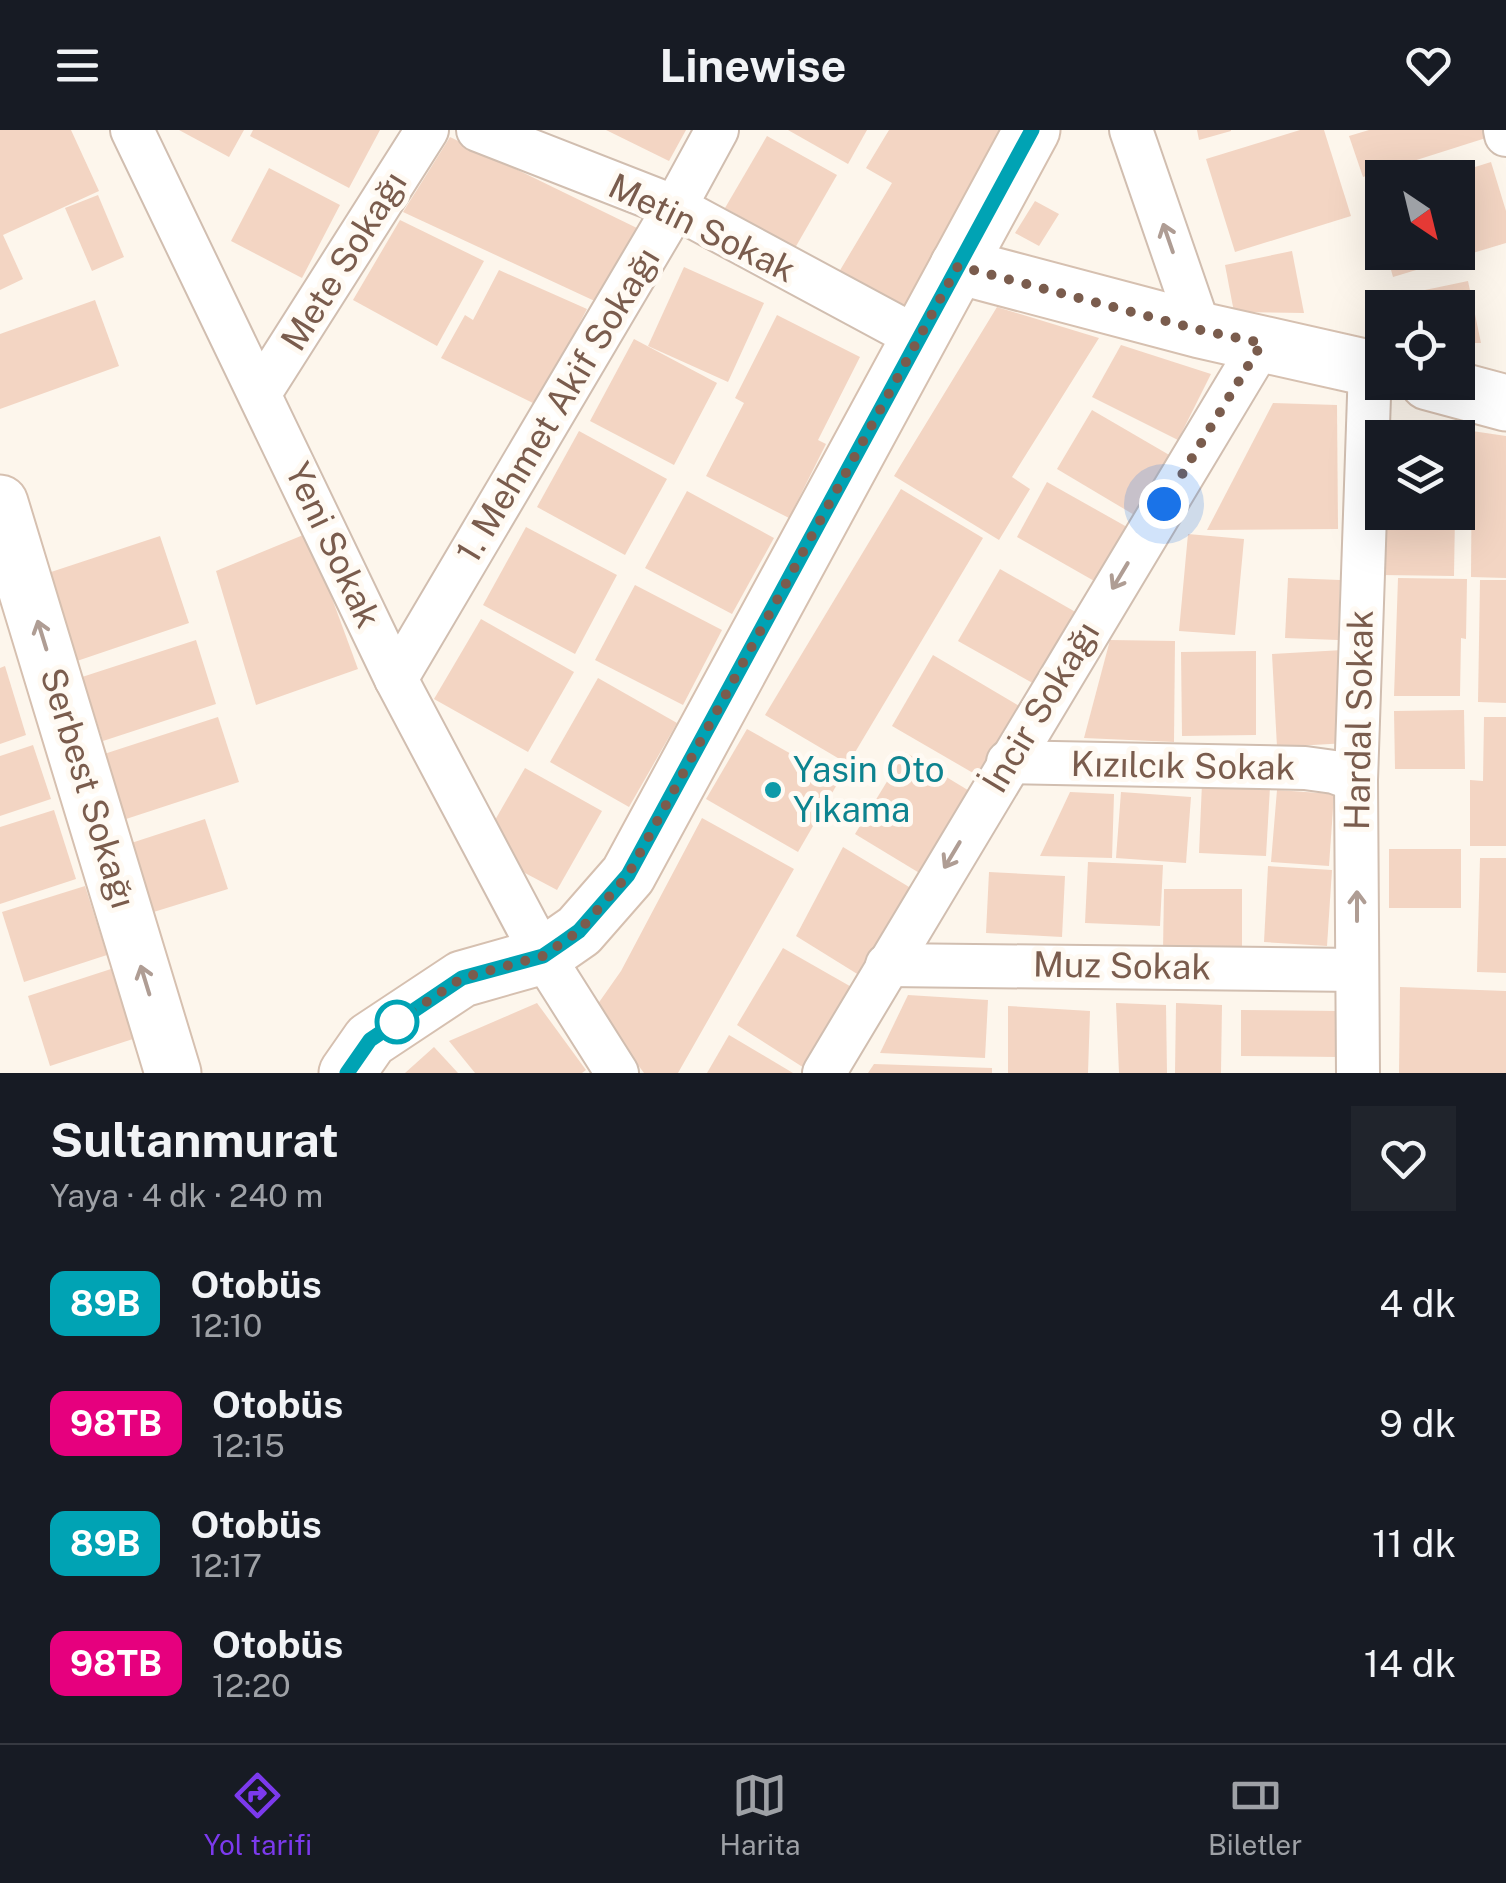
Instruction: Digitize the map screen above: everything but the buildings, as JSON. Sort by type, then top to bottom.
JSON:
[{"type":"street","name":"Yeni Sokak","points":[[132,130],[396,678],[543,956],[618,1073]]},
{"type":"street","name":"Mete Sokağı","points":[[260,393],[427,130]]},
{"type":"street","name":"Metin Sokak","points":[[478,130],[675,207],[920,339]]},
{"type":"street","name":"1. Mehmet Akif Sokağı","points":[[396,678],[717,130]]},
{"type":"street","points":[[347,1073],[370,1040],[462,978],[543,956],[579,931],[628,875],[1032,130]]},
{"type":"street","points":[[1131,130],[1200,330]]},
{"type":"street","points":[[958,266],[1200,330],[1365,366]]},
{"type":"street","name":"İncir Sokağı","points":[[824,1073],[1262,343]]},
{"type":"street","points":[[1475,394],[1506,402]]},
{"type":"street","name":"Hardal Sokak","points":[[1358,1073],[1356,780],[1374,400]]},
{"type":"street","name":"Serbest Sokağı","points":[[0,503],[174,1073]]},
{"type":"street","name":"Kızılcık Sokak","points":[[1008,762],[1305,768],[1356,780]]},
{"type":"street","name":"Muz Sokak","points":[[887,965],[1357,970]]},
{"type":"bus line","name":"89B","points":[[347,1073],[370,1040],[462,978],[543,956],[562,943],[579,931],[628,875],[1032,130]]},
{"type":"place","name":"Yasin Oto Yıkama","points":[[773,790]]},
{"type":"route","points":[[397,1022],[462,978],[543,956],[579,931],[628,875],[958,266],[1262,343],[1164,504]]}]
